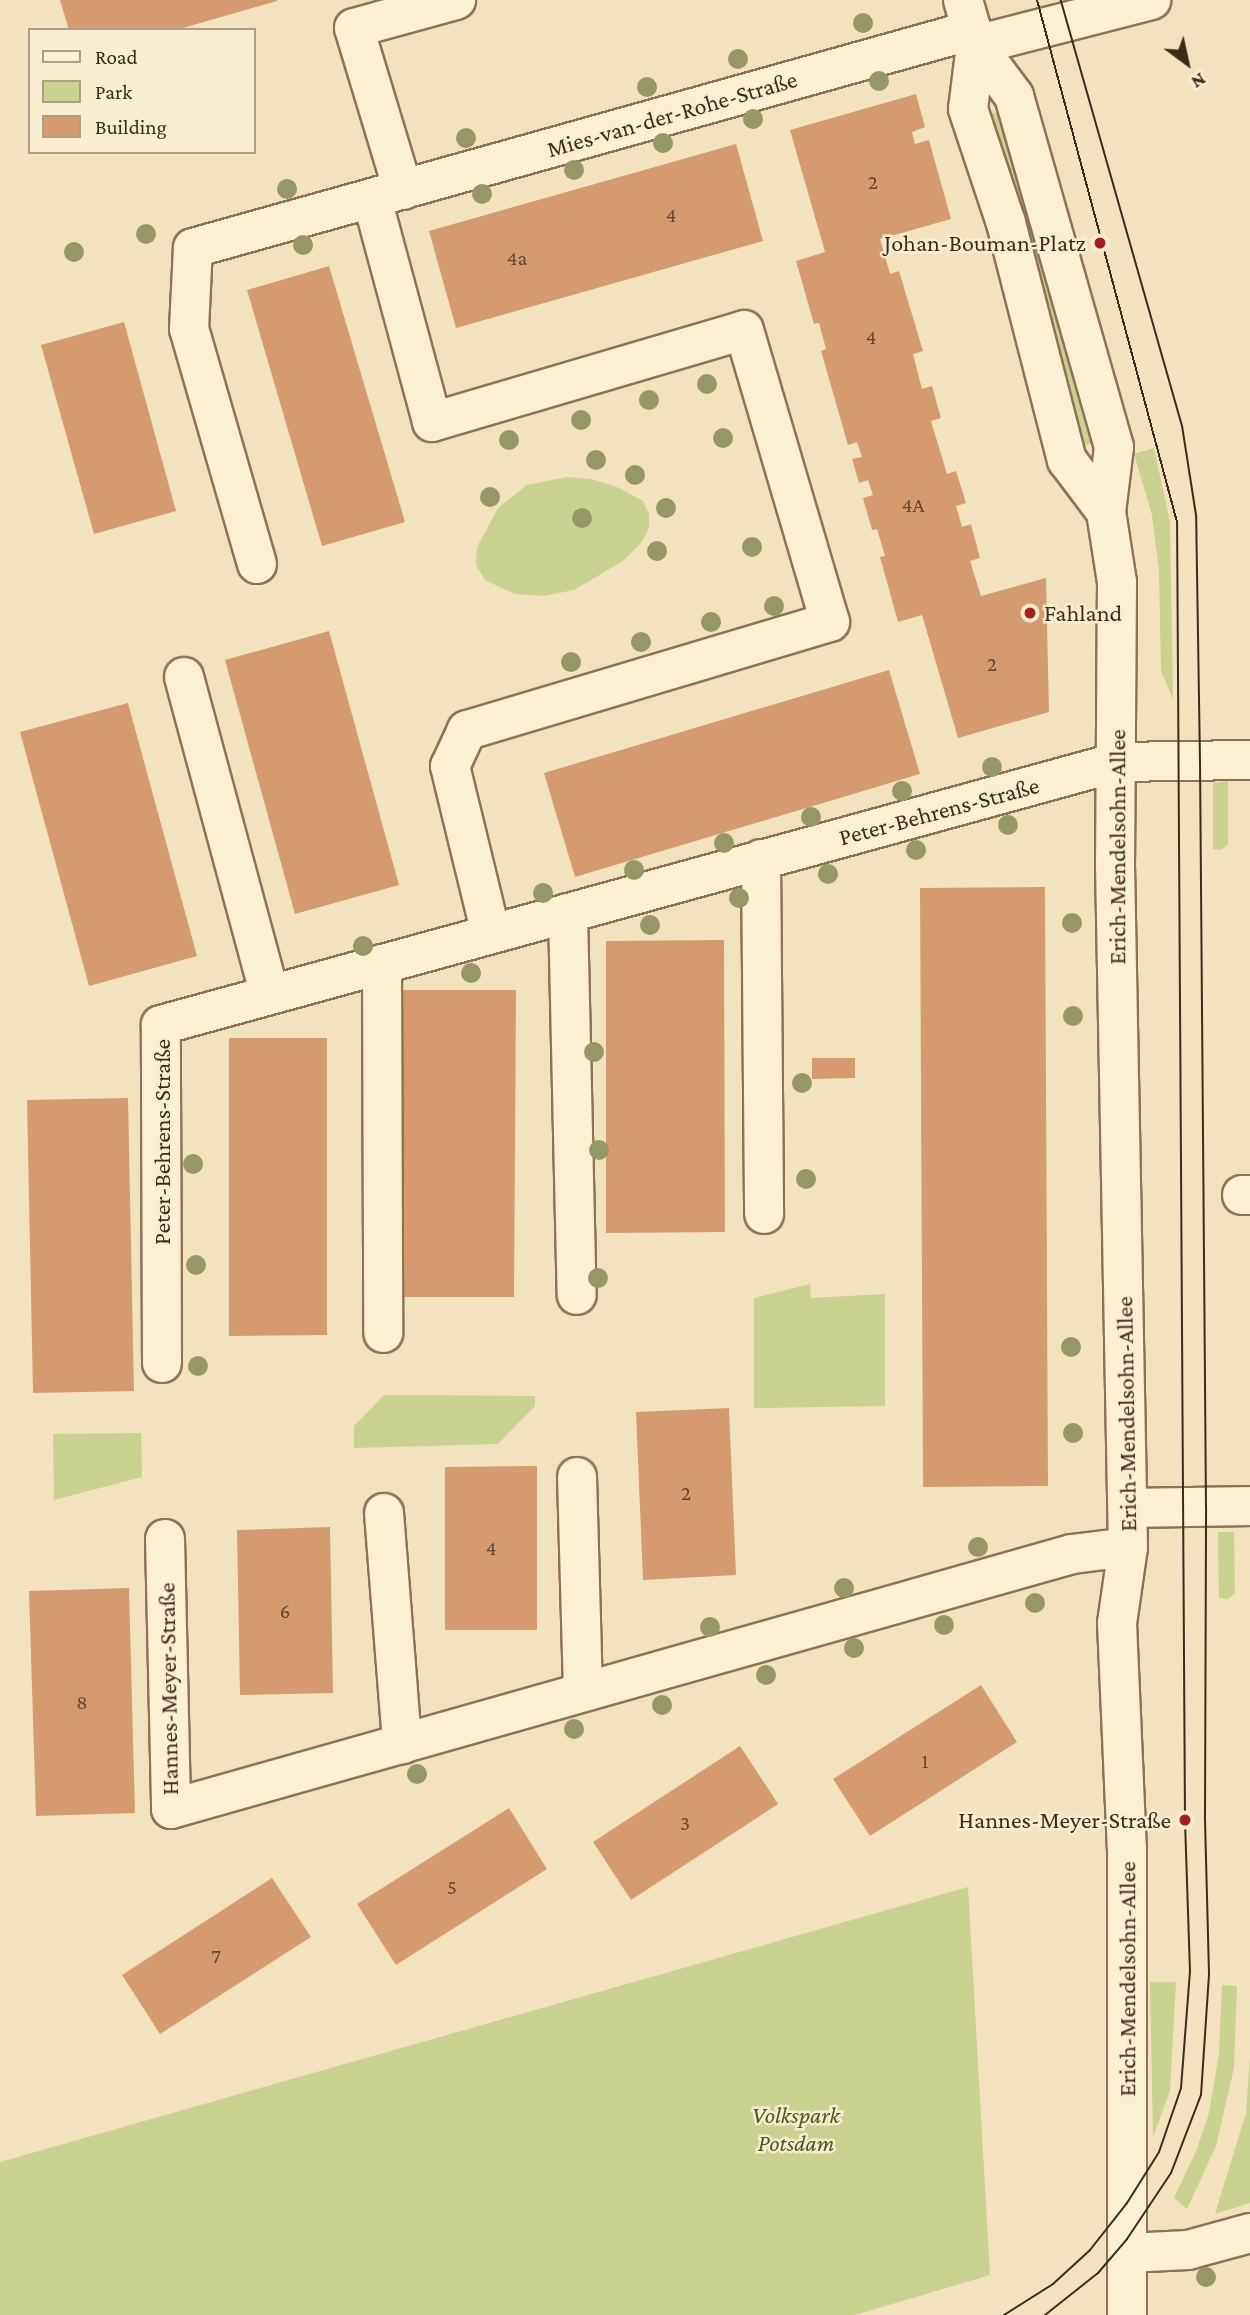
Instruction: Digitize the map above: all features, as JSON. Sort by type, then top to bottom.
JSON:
[{"type":"street","points":[[456,0],[354,28],[432,422],[744,330],[830,622],[467,730],[450,766],[491,934]]},
{"type":"street","name":"Mies-van-der-Rohe-Straße","points":[[257,564],[189,329],[193,248],[387,195],[970,25],[1151,0]]},
{"type":"street","name":"Erich-Mendelsohn-Allee","points":[[970,25],[1014,96],[1114,447],[1106,512],[1117,582],[1118,762],[1115,879],[1128,1508],[1128,1547],[1117,1623],[1127,1848],[1126,2315]]},
{"type":"street","points":[[184,677],[270,995]]},
{"type":"street","name":"Peter-Behrens-Straße","points":[[162,1363],[161,1025],[1118,762],[1250,760]]},
{"type":"street","points":[[761,859],[764,1214]]},
{"type":"street","points":[[568,913],[577,1295]]},
{"type":"street","points":[[382,964],[383,1333]]},
{"type":"street","points":[[577,1477],[583,1691]]},
{"type":"street","points":[[1128,1508],[1250,1506]]},
{"type":"street","points":[[384,1513],[402,1744]]},
{"type":"street","name":"Hannes-Meyer-Straße","points":[[165,1539],[171,1809],[1072,1554],[1128,1547]]},
{"type":"street","points":[[1127,2253],[1188,2250],[1250,2233]]},
{"type":"green space","points":[[1003,111],[1096,442],[1078,448],[985,115]]},
{"type":"green space","points":[[1154,448],[1170,522],[1173,699],[1161,671],[1159,571],[1152,515],[1134,454]]},
{"type":"green space","points":[[567,477],[591,479],[617,487],[643,501],[649,514],[649,528],[642,542],[623,561],[574,590],[544,596],[514,594],[485,580],[476,565],[477,547],[498,508],[527,485]]},
{"type":"green space","points":[[1228,781],[1228,845],[1221,850],[1213,849],[1213,783]]},
{"type":"green space","points":[[810,1284],[811,1298],[885,1294],[885,1406],[754,1408],[754,1298]]},
{"type":"green space","points":[[384,1395],[535,1396],[535,1406],[498,1444],[354,1448],[354,1426]]},
{"type":"green space","points":[[141,1433],[142,1477],[54,1500],[53,1434]]},
{"type":"green space","points":[[1218,1532],[1234,1532],[1235,1593],[1228,1599],[1219,1598]]},
{"type":"green space","name":"Volkspark Potsdam","points":[[968,1887],[990,2275],[855,2315],[0,2315],[0,2162]]},
{"type":"green space","points":[[1150,1982],[1176,1982],[1170,2091],[1153,2137]]},
{"type":"green space","points":[[1222,1985],[1237,1986],[1234,2068],[1216,2146],[1187,2209],[1174,2198],[1196,2151],[1209,2113],[1219,2054]]},
{"type":"green space","points":[[1250,2056],[1250,2203],[1215,2214],[1246,2113]]},
{"type":"building","points":[[60,0],[277,0],[183,28],[68,28]]},
{"type":"building","points":[[916,94],[925,127],[912,132],[915,144],[929,140],[951,219],[880,239],[890,274],[899,271],[923,351],[913,354],[922,389],[932,386],[941,418],[931,421],[947,474],[956,471],[966,503],[956,506],[962,527],[971,524],[980,558],[970,561],[981,596],[1046,578],[1049,712],[958,738],[922,615],[898,622],[880,557],[885,556],[877,529],[872,530],[863,498],[873,495],[868,480],[859,483],[852,459],[862,457],[857,442],[848,445],[821,351],[826,349],[819,323],[814,324],[796,261],[825,252],[790,130]]},
{"type":"building","points":[[736,144],[763,241],[456,328],[429,231]]},
{"type":"building","points":[[329,266],[405,522],[322,546],[247,290]]},
{"type":"building","points":[[124,322],[176,511],[94,534],[41,345]]},
{"type":"building","points":[[329,631],[399,885],[295,914],[225,660]]},
{"type":"building","points":[[889,670],[920,774],[575,877],[544,773]]},
{"type":"building","points":[[128,703],[197,956],[89,986],[20,732]]},
{"type":"building","points":[[1045,887],[1048,1486],[923,1487],[920,888]]},
{"type":"building","points":[[724,940],[725,1232],[606,1233],[606,941]]},
{"type":"building","points":[[400,990],[516,990],[514,1297],[398,1297]]},
{"type":"building","points":[[229,1038],[327,1038],[327,1335],[229,1336]]},
{"type":"building","points":[[812,1058],[855,1058],[855,1078],[812,1079]]},
{"type":"building","points":[[128,1098],[134,1391],[33,1393],[27,1100]]},
{"type":"building","points":[[729,1408],[736,1575],[643,1580],[636,1412]]},
{"type":"building","points":[[537,1466],[537,1630],[445,1630],[445,1467]]},
{"type":"building","points":[[330,1527],[333,1693],[240,1695],[237,1530]]},
{"type":"building","points":[[129,1588],[135,1813],[36,1816],[29,1591]]},
{"type":"building","points":[[981,1685],[1017,1742],[870,1836],[833,1779]]},
{"type":"building","points":[[740,1746],[778,1804],[631,1900],[593,1842]]},
{"type":"building","points":[[509,1808],[547,1869],[396,1965],[357,1904]]},
{"type":"building","points":[[272,1878],[311,1937],[160,2034],[122,1975]]},
{"type":"tram line","points":[[1004,2315],[1053,2284],[1090,2250],[1127,2203],[1159,2152],[1181,2088],[1190,1972],[1185,1820],[1177,522],[1037,0]]},
{"type":"tram line","points":[[1045,2315],[1098,2273],[1127,2239],[1171,2173],[1201,2095],[1209,1973],[1205,1815],[1206,1507],[1196,515],[1182,426],[1061,0]]},
{"type":"place","name":"Johan-Bouman-Platz","points":[[1100,243]]},
{"type":"place","name":"Fahland","points":[[1030,613]]},
{"type":"place","name":"Hannes-Meyer-Straße","points":[[1185,1820]]}]
